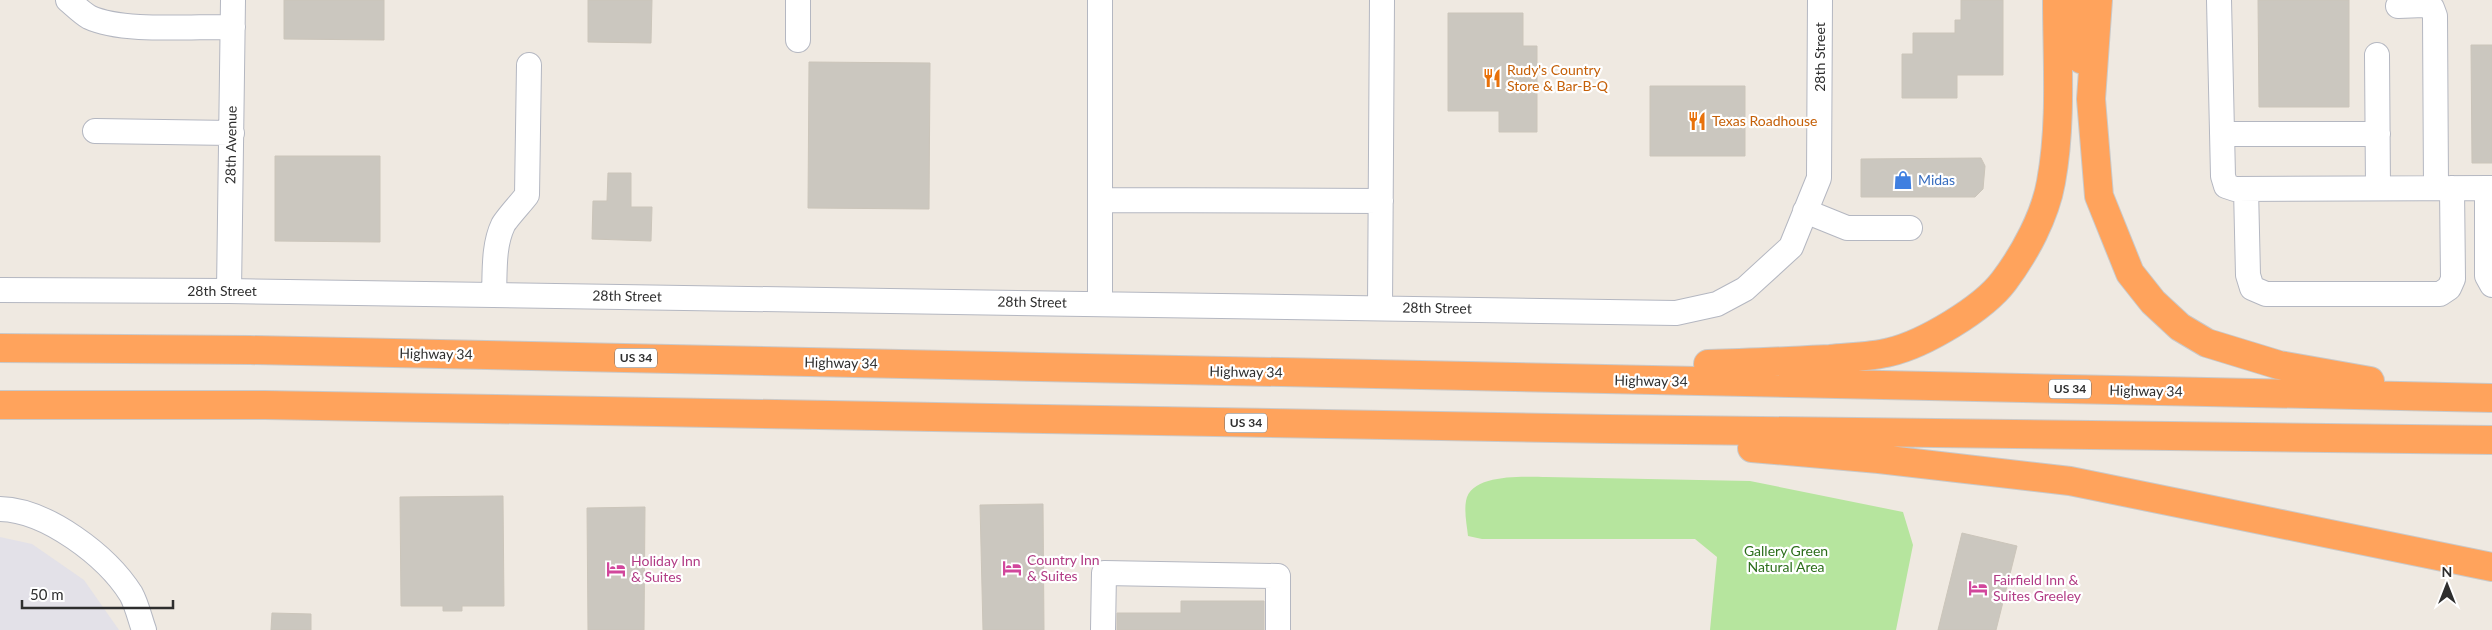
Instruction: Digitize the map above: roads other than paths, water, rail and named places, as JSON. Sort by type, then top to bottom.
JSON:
[{"type":"highway","points":[[1647,381],[1695,364],[1769,363],[1890,352],[1932,335],[1984,301],[2004,282],[2019,258],[2037,225],[2051,184],[2056,144],[2058,0]]},
{"type":"highway","points":[[2078,0],[2081,63],[2091,100]]},
{"type":"highway","points":[[2098,0],[2091,100],[2099,196],[2130,273],[2153,302],[2180,327],[2207,343],[2279,366],[2456,397]]},
{"type":"highway","name":"Highway 34","points":[[0,348],[250,350],[2492,398]]},
{"type":"highway","name":"US 34","points":[[0,405],[276,406],[1609,429],[2492,440]]},
{"type":"highway","points":[[1609,429],[1693,442],[1879,459],[2070,482],[2492,567]]},
{"type":"street","points":[[68,0],[89,17],[113,24],[233,27]]},
{"type":"street","name":"28th Avenue","points":[[229,291],[234,0]]},
{"type":"street","points":[[798,0],[798,40]]},
{"type":"street","points":[[1100,0],[1100,303]]},
{"type":"street","points":[[1380,308],[1382,0]]},
{"type":"street","name":"28th Street","points":[[0,290],[494,294],[1676,313],[1716,304],[1745,289],[1791,247],[1819,178],[1820,0]]},
{"type":"street","points":[[2219,0],[2223,176],[2226,186],[2246,189],[2490,188],[2487,276],[2492,285]]},
{"type":"street","points":[[2246,189],[2248,275],[2252,288],[2266,294],[2440,294],[2449,288],[2453,279],[2453,240],[2444,188],[2436,16],[2432,8],[2424,5],[2398,6]]},
{"type":"street","points":[[2377,55],[2378,188]]},
{"type":"street","points":[[494,294],[496,250],[503,224],[515,212],[527,195],[528,65]]},
{"type":"street","points":[[95,131],[232,133]]},
{"type":"street","points":[[2222,134],[2378,134]]},
{"type":"street","points":[[1101,200],[1381,201]]},
{"type":"street","points":[[1806,211],[1847,228],[1910,228]]},
{"type":"street","points":[[2453,240],[2487,240]]},
{"type":"street","points":[[0,509],[32,516],[63,530],[92,552],[114,572],[132,596],[144,630]]},
{"type":"street","points":[[1103,630],[1104,573],[1278,576],[1278,630]]},
{"type":"place","name":"Rudy's Country Store & Bar-B-Q","points":[[1492,78]]},
{"type":"place","name":"Texas Roadhouse","points":[[1697,121]]},
{"type":"place","name":"Midas","points":[[1903,180]]},
{"type":"place","name":"Country Inn & Suites","points":[[1012,568]]},
{"type":"place","name":"Holiday Inn & Suites","points":[[616,569]]},
{"type":"place","name":"Fairfield Inn & Suites Greeley","points":[[1978,588]]},
{"type":"park label","name":"Gallery Green Natural Area","points":[[1786,560]]}]
